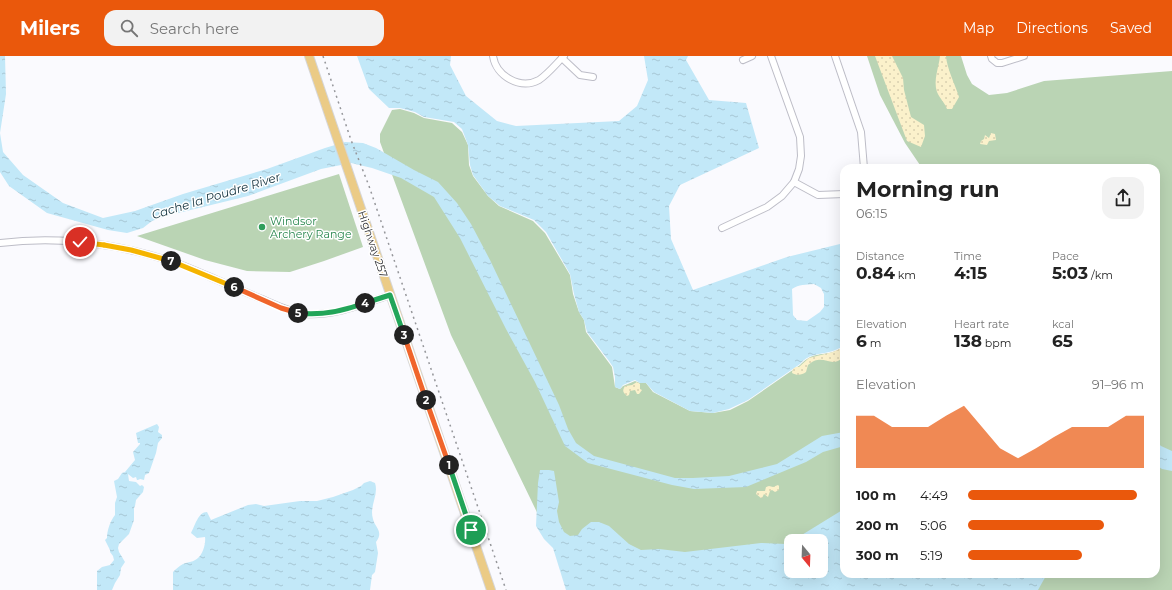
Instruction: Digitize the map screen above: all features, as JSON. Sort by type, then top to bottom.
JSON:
[{"type":"main road","name":"Highway 257","points":[[309,56],[492,590]]},
{"type":"street","points":[[493,56],[497,68],[504,76],[515,81],[527,83],[538,80],[563,57],[580,75],[593,77]]},
{"type":"street","points":[[743,60],[752,56]]},
{"type":"street","points":[[722,228],[767,206],[782,196],[794,182],[799,169],[801,156],[800,137],[771,56]]},
{"type":"street","points":[[835,56],[861,132],[864,164]]},
{"type":"street","points":[[991,56],[997,63],[1002,63],[1024,56]]},
{"type":"street","points":[[794,182],[818,195],[840,194]]},
{"type":"street","points":[[0,243],[21,241],[64,241],[104,245],[131,250],[152,255],[184,266],[281,308],[299,313],[317,314],[335,312],[390,295]]},
{"type":"green space","points":[[867,56],[961,56],[967,75],[972,84],[989,95],[1007,93],[1044,81],[1172,71],[1172,590],[1025,590],[1029,578],[1160,578],[1160,164],[919,164],[905,143],[880,95]]},
{"type":"green space","points":[[400,109],[424,118],[452,123],[462,132],[468,145],[469,165],[473,176],[488,196],[499,206],[533,221],[545,233],[570,275],[573,294],[579,312],[584,320],[586,332],[612,367],[615,387],[620,389],[623,386],[635,381],[646,383],[653,392],[690,411],[713,413],[730,410],[748,401],[810,357],[831,353],[840,349],[840,526],[825,534],[784,534],[784,552],[627,561],[548,535],[451,335],[380,142],[380,134],[392,110]]},
{"type":"green space","name":"Windsor Archery Range","points":[[339,174],[363,247],[290,272],[247,271],[205,260],[137,236]]},
{"type":"sand","points":[[875,56],[892,56],[903,78],[904,90],[911,117],[924,125],[925,136],[921,147],[907,141]]},
{"type":"sand","points":[[940,56],[946,56],[949,71],[959,97],[952,109],[947,109],[937,92],[936,78]]},
{"type":"sand","points":[[991,133],[995,134],[996,140],[989,141],[987,145],[980,144],[985,135],[989,138]]},
{"type":"sand","points":[[840,349],[840,359],[835,362],[823,360],[814,361],[808,365],[806,372],[803,374],[798,375],[792,373],[793,367],[799,367],[809,358]]},
{"type":"sand","points":[[637,382],[640,384],[640,389],[642,390],[639,394],[637,394],[635,390],[630,391],[629,395],[627,396],[623,391],[625,386],[632,385]]},
{"type":"sand","points":[[778,485],[779,490],[775,492],[772,490],[770,491],[768,497],[764,494],[761,498],[756,494],[757,491],[765,491],[766,487]]},
{"type":"water","points":[[0,56],[5,56],[6,94],[0,133]]},
{"type":"water","points":[[357,56],[451,56],[450,65],[466,96],[497,121],[516,126],[619,121],[637,106],[648,80],[644,56],[688,56],[686,60],[709,100],[746,103],[759,148],[680,185],[669,206],[671,239],[693,290],[787,257],[840,244],[840,348],[831,352],[816,354],[810,357],[748,400],[729,409],[713,413],[690,411],[654,392],[646,383],[640,383],[635,380],[623,385],[620,389],[615,387],[613,367],[587,332],[584,320],[579,312],[570,274],[546,232],[534,220],[500,206],[488,196],[473,175],[470,165],[468,145],[462,129],[454,122],[424,117],[415,112],[400,108],[389,108],[369,89]],"holes":[[[814,284],[821,288],[824,294],[824,307],[820,312],[807,321],[797,320],[793,315],[792,289],[800,285]]]},
{"type":"water","name":"Cache la Poudre River","points":[[0,133],[3,152],[23,175],[63,203],[103,218],[135,211],[183,194],[267,169],[345,142],[363,143],[376,148],[438,182],[457,203],[471,224],[490,260],[559,405],[568,429],[576,443],[594,456],[675,478],[693,478],[729,476],[777,464],[822,436],[840,433],[840,447],[823,452],[806,462],[746,487],[694,489],[672,485],[588,463],[565,446],[535,382],[506,329],[460,238],[434,197],[401,178],[372,168],[351,163],[321,169],[248,196],[166,216],[152,221],[143,228],[127,233],[108,230],[47,213],[9,186],[0,172]]},
{"type":"water","points":[[157,424],[159,427],[158,432],[162,435],[162,438],[158,443],[149,473],[145,475],[144,480],[137,480],[136,477],[133,478],[128,474],[129,481],[136,482],[140,486],[142,485],[144,487],[143,492],[136,500],[134,520],[129,534],[119,544],[119,552],[125,562],[112,590],[97,590],[97,571],[102,567],[110,565],[114,560],[105,540],[107,538],[110,523],[115,515],[115,503],[117,497],[114,481],[125,472],[135,460],[133,452],[140,444],[138,443],[136,433]]},
{"type":"water","points":[[1160,445],[1172,451],[1172,471],[1160,468]]},
{"type":"water","points":[[540,470],[549,470],[554,471],[559,502],[557,511],[559,522],[564,532],[570,536],[578,535],[582,529],[591,522],[599,522],[609,526],[629,544],[641,550],[659,549],[685,552],[761,543],[784,544],[784,578],[828,578],[828,534],[803,534],[840,511],[840,578],[1045,578],[1038,590],[566,590],[553,548],[544,539],[536,526]]},
{"type":"water","points":[[370,481],[375,483],[376,487],[372,514],[379,535],[376,542],[378,553],[375,572],[372,575],[370,590],[173,590],[173,572],[183,564],[196,559],[203,551],[205,537],[197,538],[191,533],[201,514],[207,512],[211,520],[248,505],[256,504],[264,506],[300,501],[317,501],[353,490]]},
{"type":"railway","points":[[323,56],[351,140],[369,186],[506,590]]},
{"type":"place","name":"Windsor Archery Range","points":[[262,227]]},
{"type":"route","points":[[80,242],[131,250],[168,260],[281,308],[299,313],[317,314],[335,312],[390,295],[471,530]]}]
